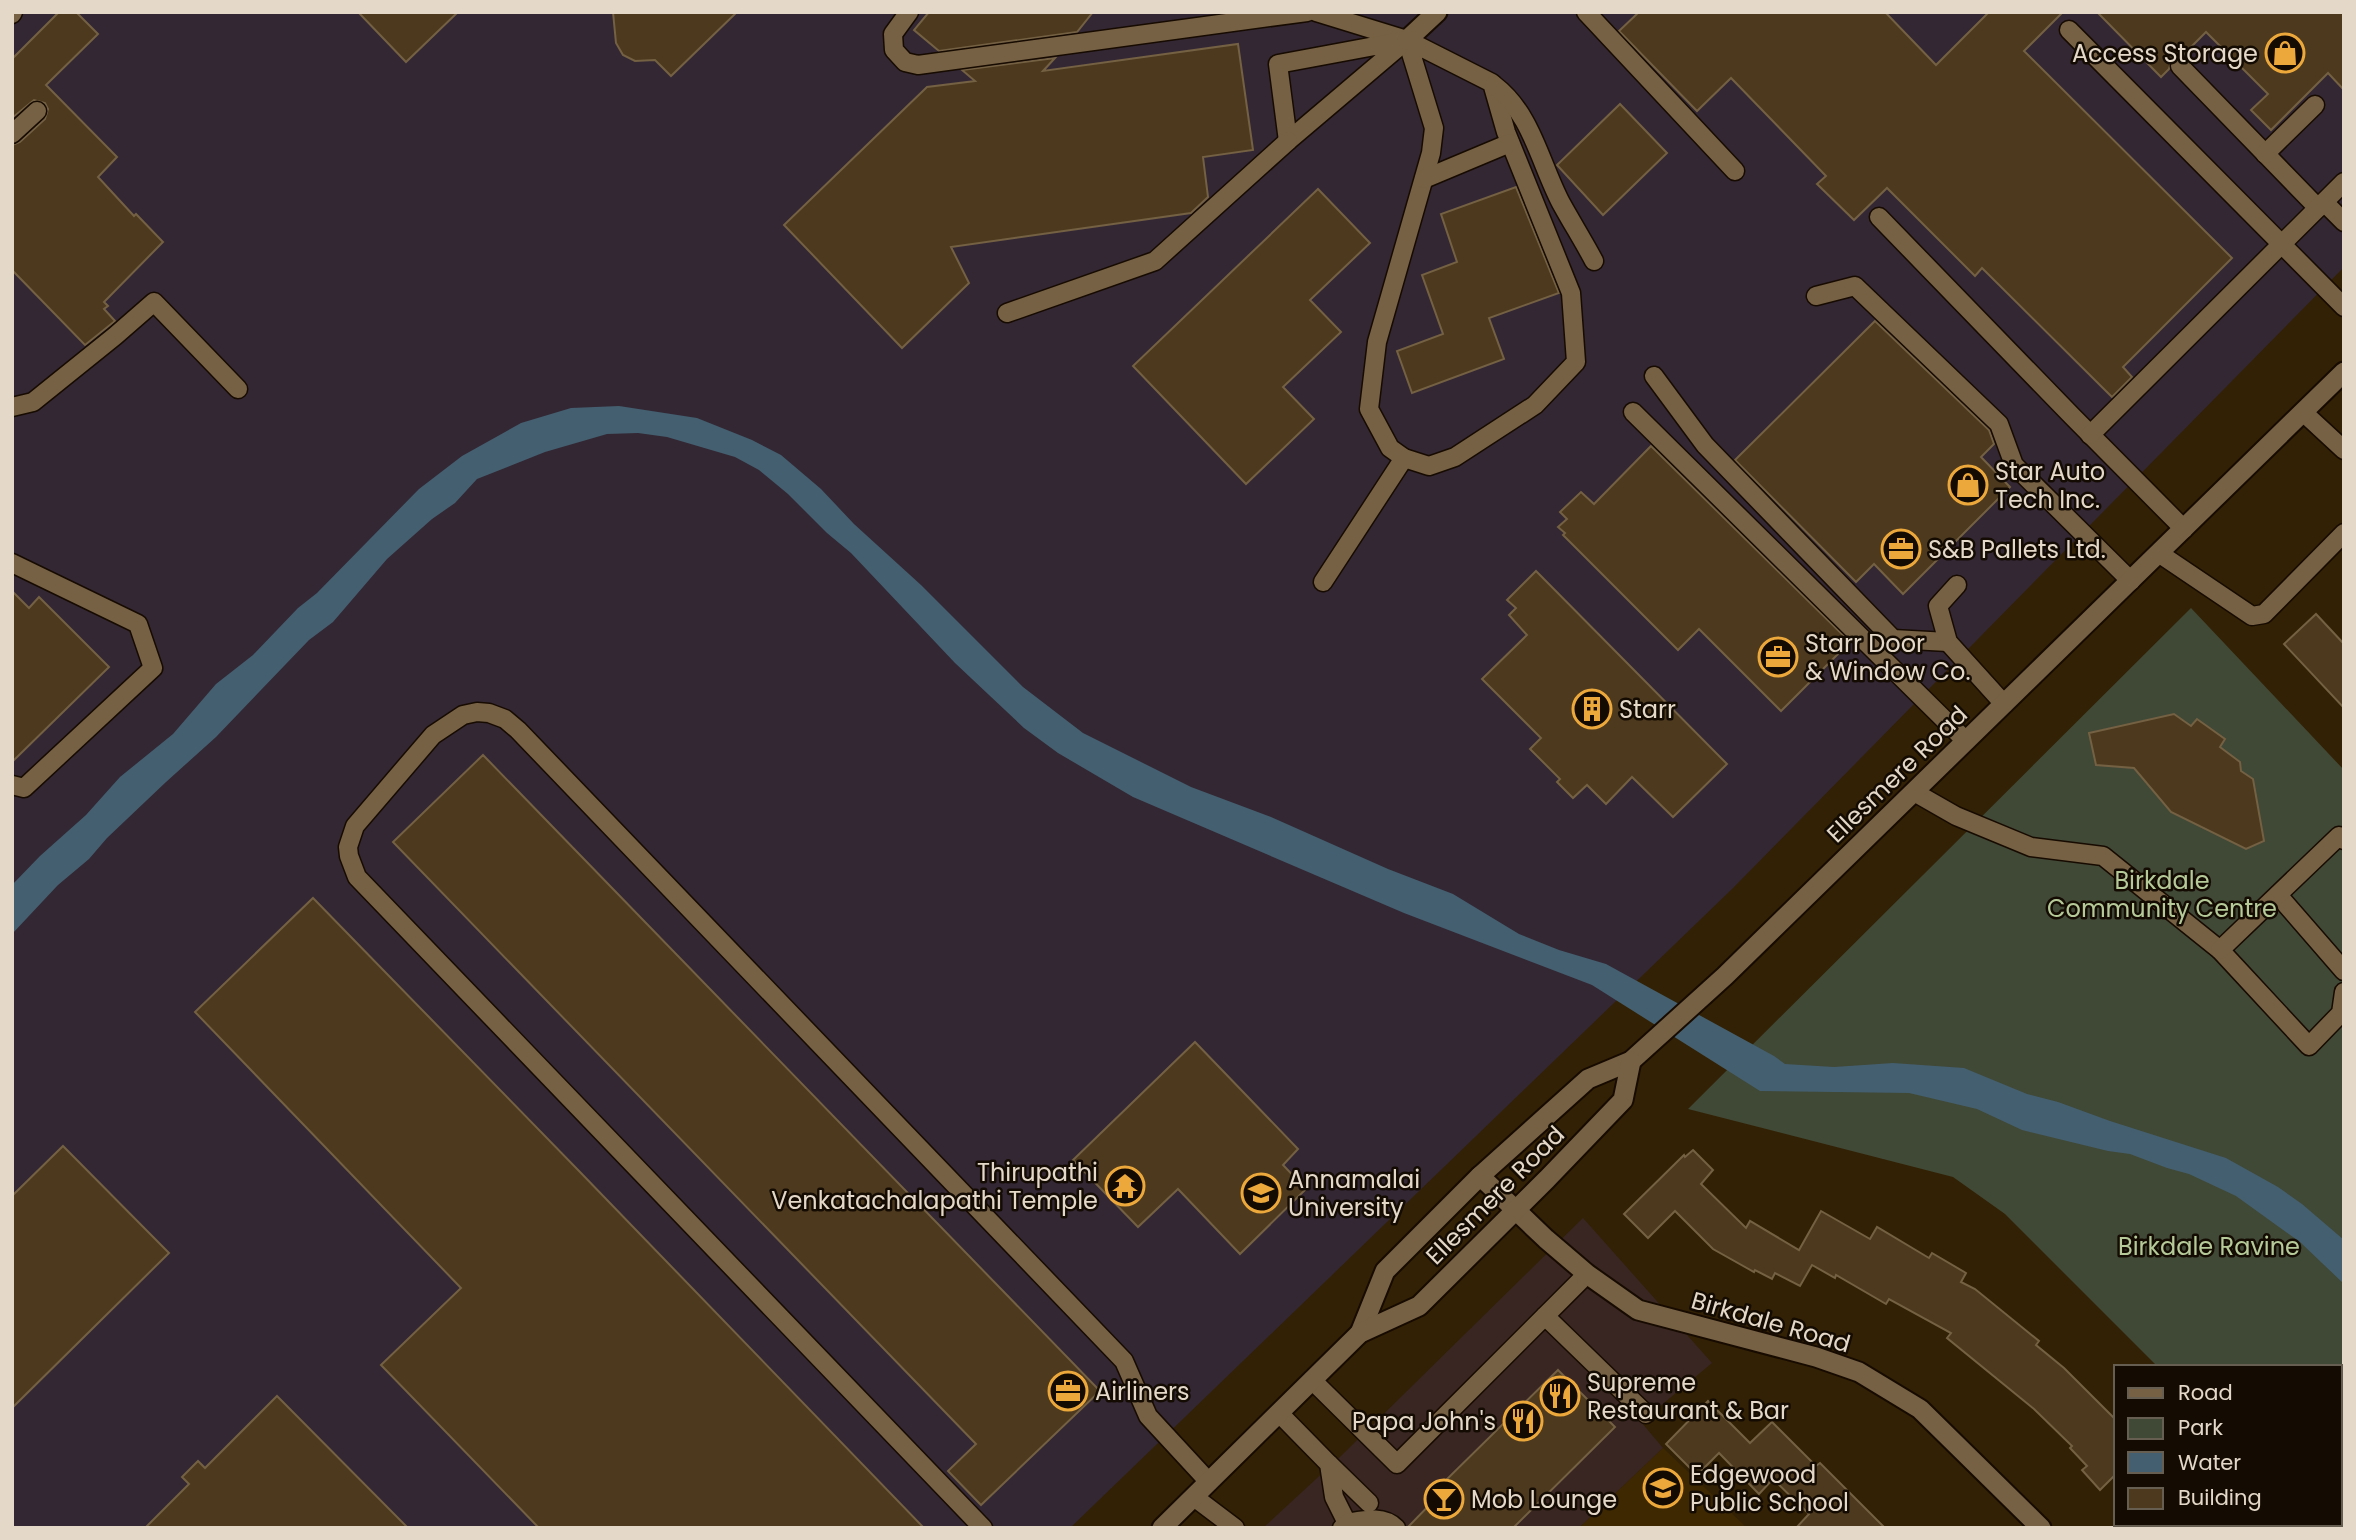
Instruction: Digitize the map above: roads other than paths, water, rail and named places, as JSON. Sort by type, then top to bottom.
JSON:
[{"type":"main road","points":[[1407,40],[1437,12]]},
{"type":"main road","name":"Ellesmere Road","points":[[1360,1333],[1385,1271],[1480,1176],[1588,1079],[1631,1061],[1725,976],[2344,372]]},
{"type":"main road","name":"Ellesmere Road","points":[[1161,1528],[1360,1333],[1419,1306],[1516,1210],[1623,1100],[1631,1061]]},
{"type":"main road","name":"Birkdale Road","points":[[1480,1176],[1587,1275],[1638,1310],[1816,1357],[1859,1372],[1920,1409],[2041,1528]]},
{"type":"lane","points":[[909,12],[893,34],[894,50],[905,62],[918,65],[1307,12]]},
{"type":"lane","points":[[1316,12],[1407,40],[1492,83],[1508,96],[1528,126],[1561,202],[1594,261]]},
{"type":"lane","points":[[1586,12],[1735,171]]},
{"type":"lane","points":[[2069,30],[2344,307]]},
{"type":"lane","points":[[1288,141],[1278,64],[1407,40]]},
{"type":"lane","points":[[1007,313],[1155,261],[1288,141],[1407,40]]},
{"type":"lane","points":[[1407,40],[1434,128],[1431,153],[1377,342],[1369,409],[1390,448],[1404,458],[1429,466],[1455,457],[1535,405],[1576,362],[1571,293],[1510,143],[1492,83]]},
{"type":"lane","points":[[2179,66],[2265,154],[2321,205],[2344,222]]},
{"type":"lane","points":[[2265,154],[2315,105]]},
{"type":"lane","points":[[12,134],[37,111]]},
{"type":"lane","points":[[1424,179],[1510,143]]},
{"type":"lane","points":[[2090,435],[2344,182]]},
{"type":"lane","points":[[1879,217],[2184,529]]},
{"type":"lane","points":[[1816,296],[1855,286],[1999,424],[2014,465],[2131,581]]},
{"type":"lane","points":[[12,407],[33,402],[115,337],[154,302],[238,389]]},
{"type":"lane","points":[[1654,376],[1705,445],[1893,639],[1948,642]]},
{"type":"lane","points":[[1633,412],[1966,741]]},
{"type":"lane","points":[[2304,413],[2344,450]]},
{"type":"lane","points":[[1323,582],[1404,458]]},
{"type":"lane","points":[[2160,554],[2252,616],[2264,614],[2344,533]]},
{"type":"lane","points":[[12,563],[138,624],[153,668],[24,788],[12,785]]},
{"type":"lane","points":[[1956,585],[1938,606],[1948,642],[2004,704]]},
{"type":"lane","points":[[983,1528],[357,877],[348,846],[355,826],[433,735],[449,723],[463,715],[489,713],[505,719],[518,730],[1124,1362],[1148,1416],[1209,1482]]},
{"type":"lane","points":[[1914,792],[1956,816],[2031,847],[2103,856],[2220,950],[2309,1046],[2341,1013],[2344,992]]},
{"type":"lane","points":[[2220,950],[2339,836],[2344,840]]},
{"type":"lane","points":[[2277,895],[2344,971]]},
{"type":"lane","points":[[1312,1380],[1396,1464],[1587,1275]]},
{"type":"lane","points":[[1545,1316],[1646,1414]]},
{"type":"lane","points":[[1279,1413],[1369,1503]]},
{"type":"lane","points":[[1329,1464],[1334,1497],[1344,1525],[1373,1519],[1390,1522],[1396,1528]]},
{"type":"lane","points":[[1194,1497],[1235,1528]]},
{"type":"water","points":[[619,406],[697,418],[781,455],[821,489],[1023,687],[1083,733],[1191,787],[1271,817],[1388,869],[1453,894],[1519,934],[1606,964],[1785,1064],[1834,1067],[1893,1063],[1964,1068],[2027,1094],[2226,1158],[2278,1187],[2344,1240],[2344,1284],[2300,1242],[2236,1196],[2189,1174],[2130,1154],[2022,1130],[1977,1109],[1909,1093],[1760,1091],[1592,985],[1404,913],[1133,797],[1058,753],[1024,728],[955,663],[851,553],[759,470],[735,457],[667,437],[638,433],[607,434],[545,452],[477,479],[455,503],[432,519],[387,559],[333,622],[309,640],[216,737],[107,838],[89,859],[58,885],[12,934],[12,885],[86,815],[120,777],[173,734],[216,684],[253,655],[419,489],[462,456],[521,423],[571,408]]},
{"type":"place","name":"Access Storage","points":[[2285,53]]},
{"type":"place","name":"Star Auto Tech Inc.","points":[[1968,485]]},
{"type":"place","name":"S&B Pallets Ltd.","points":[[1901,549]]},
{"type":"place","name":"Starr Door & Window Co.","points":[[1778,657]]},
{"type":"place","name":"Starr","points":[[1592,709]]},
{"type":"place","name":"Thirupathi Venkatachalapathi Temple","points":[[1125,1186]]},
{"type":"place","name":"Annamalai University","points":[[1261,1193]]},
{"type":"place","name":"Airliners","points":[[1068,1391]]},
{"type":"place","name":"Supreme Restaurant & Bar","points":[[1560,1396]]},
{"type":"place","name":"Papa John's","points":[[1523,1421]]},
{"type":"place","name":"Edgewood Public School","points":[[1663,1488]]},
{"type":"place","name":"Mob Lounge","points":[[1444,1499]]},
{"type":"park label","name":"Birkdale Community Centre","points":[[2162,894]]},
{"type":"park label","name":"Birkdale Ravine","points":[[2209,1246]]}]
